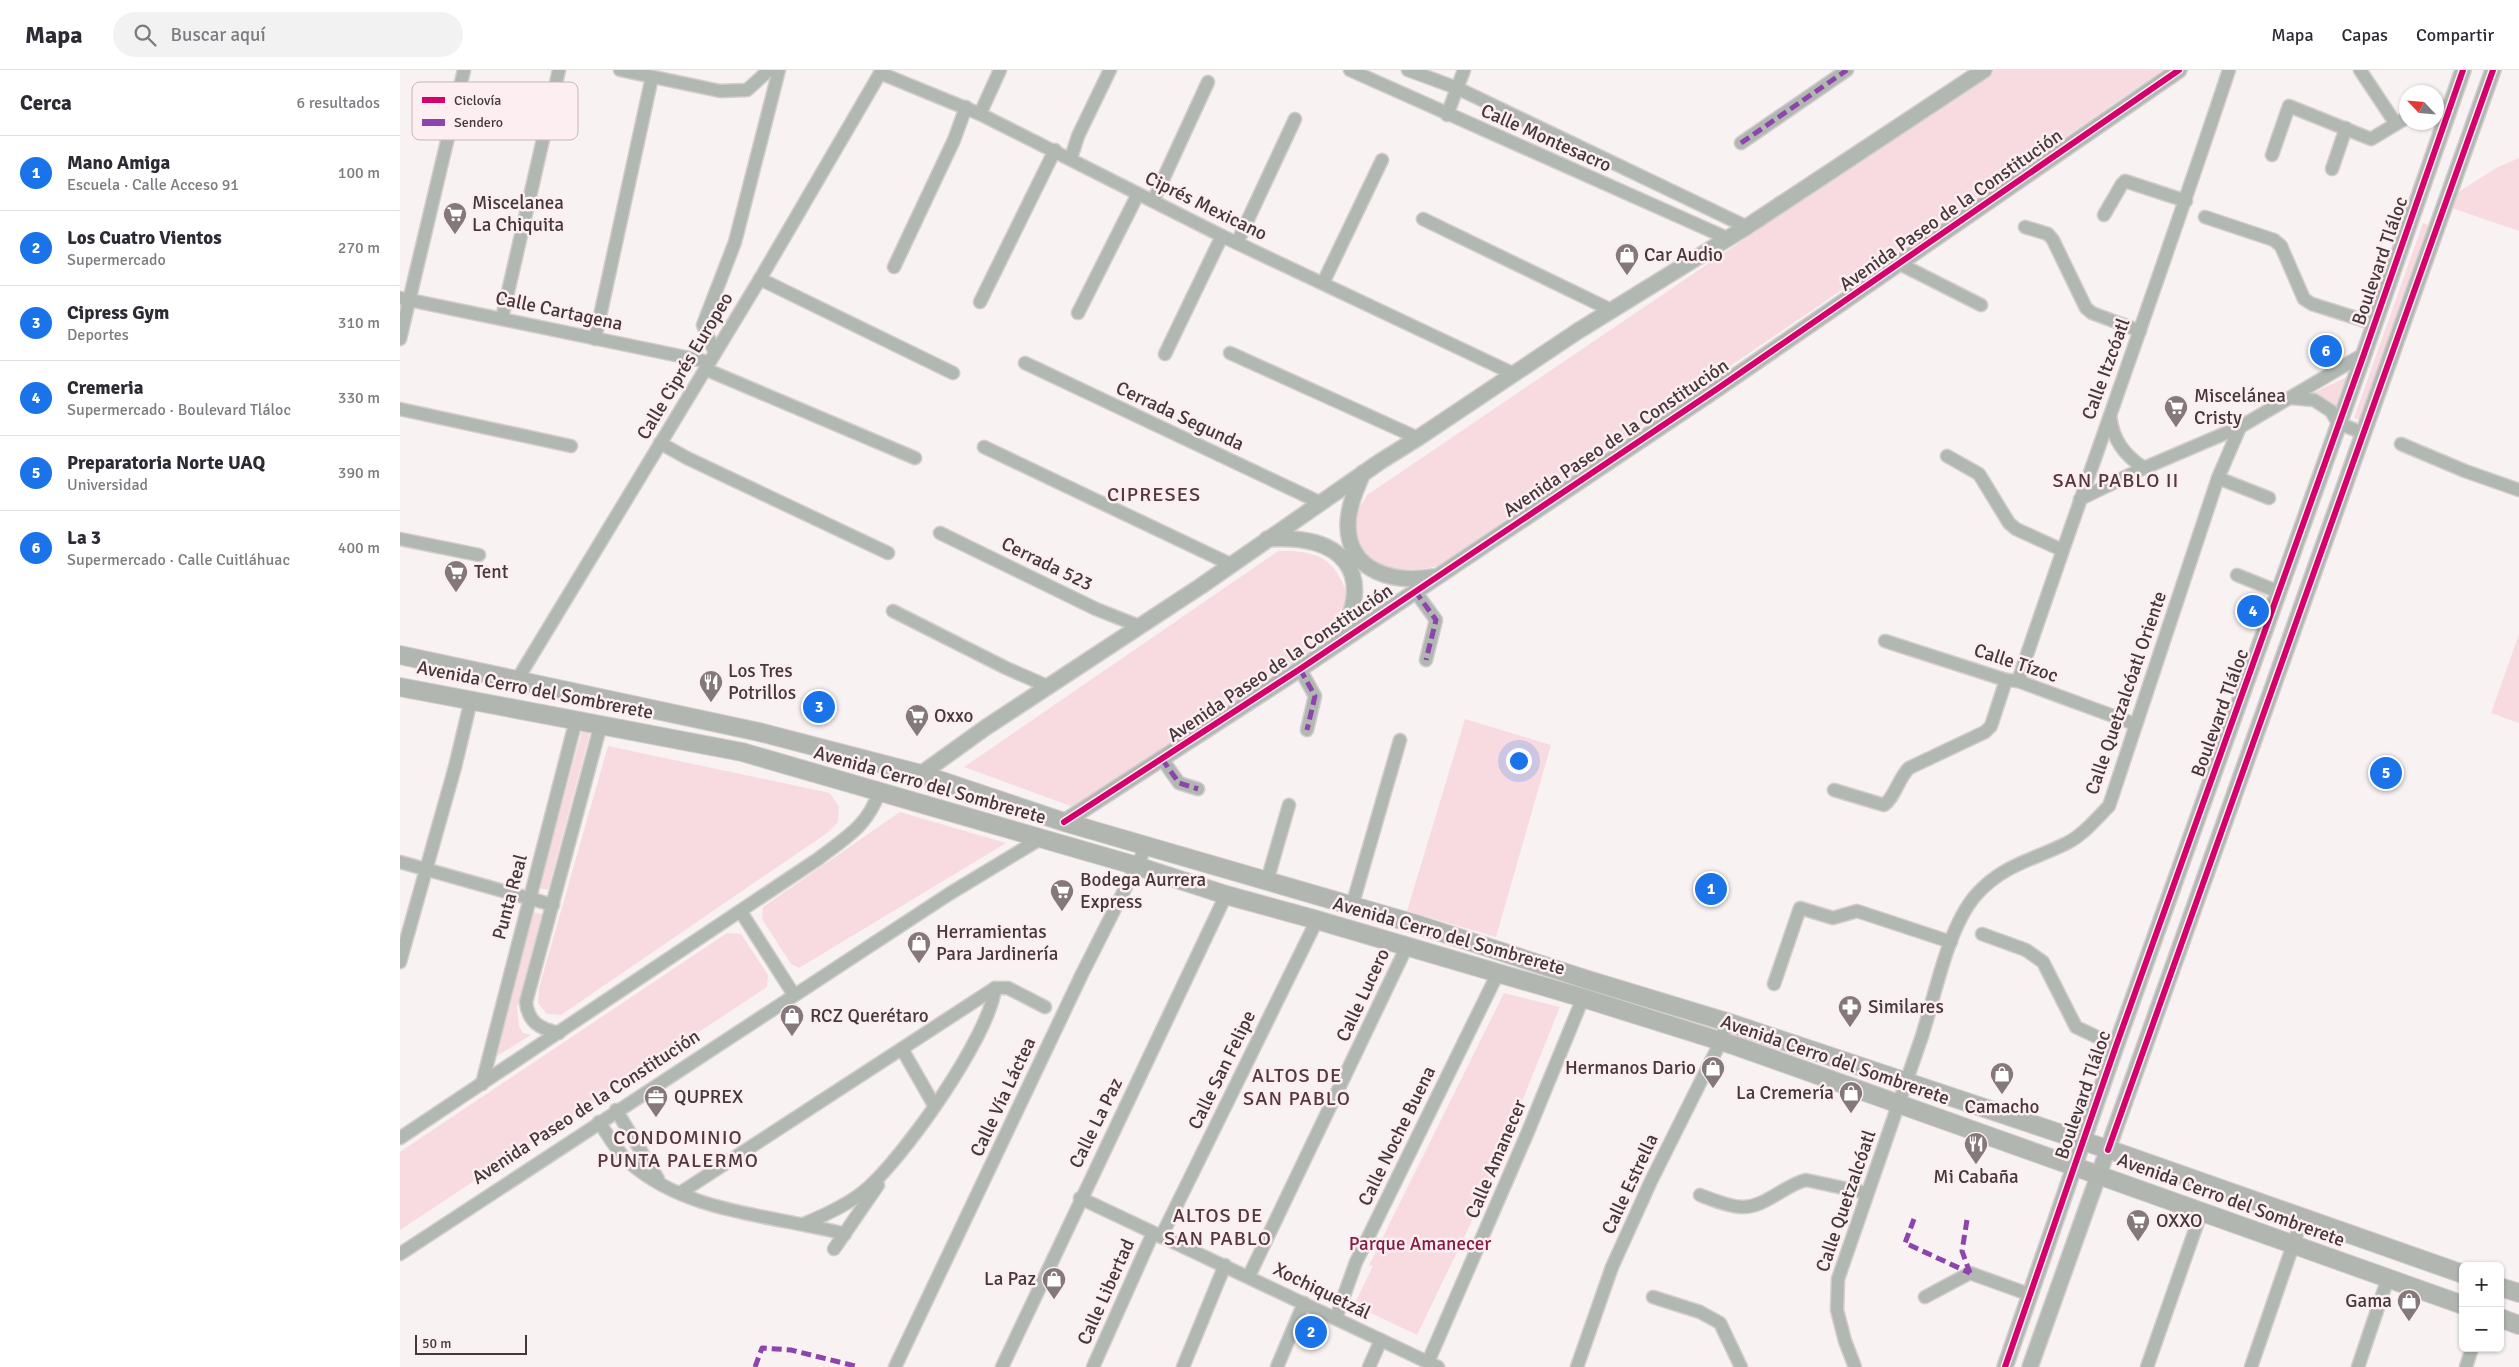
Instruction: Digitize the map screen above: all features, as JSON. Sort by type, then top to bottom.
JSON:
[{"type":"main road","name":"Avenida Cerro del Sombrerete","points":[[400,655],[759,732],[921,774],[1064,822],[1352,906],[1727,1022],[2083,1141],[2459,1273]]},
{"type":"main road","name":"Avenida Cerro del Sombrerete","points":[[400,687],[742,752],[1137,866],[1226,896],[1317,920],[1583,998],[1720,1041],[2459,1304]]},
{"type":"main road","points":[[2504,1288],[2519,1293]]},
{"type":"main road","points":[[2504,1319],[2519,1325]]},
{"type":"street","points":[[620,70],[720,91],[747,90],[769,70]]},
{"type":"street","points":[[710,361],[703,325],[735,242],[779,70]]},
{"type":"street","points":[[980,114],[1000,70]]},
{"type":"street","points":[[1071,158],[1078,136],[1110,70]]},
{"type":"street","name":"Calle Montesacro","points":[[1351,70],[1447,115],[1727,238]]},
{"type":"street","name":"Calle Montesacro","points":[[1408,70],[1456,88],[1746,227]]},
{"type":"street","points":[[1447,115],[1464,70]]},
{"type":"street","points":[[1741,143],[1847,70]]},
{"type":"street","points":[[921,774],[1047,686],[1319,502],[1578,331],[1746,227],[1984,70]]},
{"type":"street","name":"Calle Itzcóatl","points":[[1834,790],[1884,805],[1889,802],[1901,776],[1909,768],[1985,732],[1991,726],[2012,681],[2062,550],[2186,201],[2229,70]]},
{"type":"street","points":[[2360,70],[2399,119]]},
{"type":"street","name":"Boulevard Tláloc","points":[[2005,1367],[2116,1046],[2364,354],[2463,70]]},
{"type":"street","name":"Boulevard Tláloc","points":[[2030,1367],[2493,70]]},
{"type":"street","name":"Calle Ciprés Europeo","points":[[517,680],[760,279],[881,71]]},
{"type":"street","name":"Ciprés Mexicano","points":[[881,71],[966,107],[1071,158],[1222,236],[1514,374]]},
{"type":"street","name":"Avenida Paseo de la Constitución","points":[[1064,822],[1338,644],[1900,264],[2175,72]]},
{"type":"street","points":[[595,339],[652,77]]},
{"type":"street","points":[[1152,201],[1208,82]]},
{"type":"street","points":[[2272,155],[2289,106],[2371,139],[2399,122]]},
{"type":"street","points":[[894,267],[954,140],[966,107]]},
{"type":"street","points":[[1237,243],[1295,119]]},
{"type":"street","points":[[2332,170],[2346,128]]},
{"type":"street","points":[[400,339],[405,298],[446,140]]},
{"type":"street","points":[[502,318],[543,140]]},
{"type":"street","points":[[980,302],[1055,150]]},
{"type":"street","points":[[1323,283],[1382,160]]},
{"type":"street","points":[[2104,215],[2122,184],[2126,181],[2186,201]]},
{"type":"street","points":[[1078,313],[1138,194]]},
{"type":"street","points":[[2205,217],[2274,240],[2281,246],[2304,299],[2312,304],[2374,324]]},
{"type":"street","points":[[1423,219],[1613,311]]},
{"type":"street","points":[[2025,227],[2048,234],[2053,240],[2082,301],[2092,313],[2140,331]]},
{"type":"street","points":[[1164,354],[1222,236]]},
{"type":"street","points":[[1900,264],[1981,305]]},
{"type":"street","points":[[760,279],[953,373]]},
{"type":"street","name":"Calle Cartagena","points":[[405,298],[595,339],[710,361],[915,458]]},
{"type":"street","points":[[1230,353],[1418,438]]},
{"type":"street","points":[[2080,499],[2144,468],[2240,427],[2364,354]]},
{"type":"street","name":"Cerrada Segunda","points":[[1025,363],[1319,502]]},
{"type":"street","points":[[2291,398],[2314,400],[2331,411],[2338,423],[2363,433]]},
{"type":"street","points":[[400,409],[572,446]]},
{"type":"street","points":[[2110,414],[2112,430],[2117,442],[2125,454],[2144,468]]},
{"type":"street","name":"Calle Quetzalcóatl Oriente","points":[[1899,1104],[1951,942],[1963,913],[1991,878],[2022,860],[2068,843],[2086,830],[2109,806],[2218,478],[2240,427]]},
{"type":"street","points":[[660,443],[687,458],[888,553]]},
{"type":"street","points":[[2401,444],[2465,471],[2519,490]]},
{"type":"street","points":[[984,447],[1230,564]]},
{"type":"street","points":[[1947,456],[1979,474],[2009,523],[2016,529],[2062,550]]},
{"type":"street","points":[[1363,473],[1352,502],[1348,524],[1350,544],[1357,556],[1373,570],[1391,577],[1412,579],[1437,576]]},
{"type":"street","points":[[2218,478],[2269,498]]},
{"type":"street","name":"Cerrada 523","points":[[940,533],[1138,626]]},
{"type":"street","points":[[1266,539],[1301,538],[1313,541],[1332,550],[1347,564],[1355,582],[1355,604],[1338,644]]},
{"type":"street","points":[[400,539],[478,555]]},
{"type":"street","points":[[2237,575],[2279,592]]},
{"type":"street","points":[[1415,591],[1436,620],[1426,660]]},
{"type":"street","points":[[893,611],[1006,668],[1047,686]]},
{"type":"street","name":"Calle Tízoc","points":[[1885,641],[2012,681],[2135,724]]},
{"type":"street","points":[[1300,669],[1315,696],[1307,730]]},
{"type":"street","points":[[400,962],[455,767],[471,700]]},
{"type":"street","name":"Punta Real","points":[[482,1084],[528,898],[576,720]]},
{"type":"street","points":[[559,1033],[547,1031],[533,1022],[527,1013],[526,1002],[601,724]]},
{"type":"street","points":[[1352,906],[1400,740]]},
{"type":"street","points":[[1162,759],[1178,783],[1198,789]]},
{"type":"street","points":[[404,1132],[482,1084],[818,859],[864,823],[873,809],[879,792]]},
{"type":"street","points":[[1267,881],[1289,805]]},
{"type":"street","name":"Avenida Paseo de la Constitución","points":[[400,1254],[616,1110],[956,890],[1040,839]]},
{"type":"street","name":"Calle Vía Láctea","points":[[896,1367],[1082,974],[1147,845]]},
{"type":"street","points":[[400,862],[553,904]]},
{"type":"street","name":"Calle La Paz","points":[[1002,1367],[1080,1198],[1226,896]]},
{"type":"street","points":[[1774,984],[1800,908],[1833,918],[1857,911],[1951,942]]},
{"type":"street","points":[[741,912],[794,995]]},
{"type":"street","name":"Calle San Felipe","points":[[1157,1235],[1317,920]]},
{"type":"street","points":[[1982,934],[2035,954],[2043,962],[2076,1026],[2116,1046]]},
{"type":"street","name":"Calle Lucero","points":[[1249,1276],[1407,946]]},
{"type":"street","name":"Calle Noche Buena","points":[[1336,1318],[1356,1262],[1498,973]]},
{"type":"street","points":[[680,1193],[995,988],[1008,988],[1045,1008]]},
{"type":"street","points":[[834,1249],[965,1061],[993,1003],[995,988]]},
{"type":"street","name":"Calle Amanecer","points":[[1433,1364],[1583,998]]},
{"type":"street","name":"Calle Estrella","points":[[1577,1367],[1612,1267],[1651,1181],[1720,1041],[1727,1022]]},
{"type":"street","points":[[902,1049],[934,1105]]},
{"type":"street","name":"Calle Quetzalcóatl","points":[[1855,1367],[1845,1341],[1837,1310],[1838,1279],[1899,1104]]},
{"type":"street","points":[[616,1110],[661,1183]]},
{"type":"street","points":[[598,1122],[628,1162],[680,1193],[711,1205],[806,1223],[845,1234]]},
{"type":"street","points":[[806,1223],[827,1214],[862,1193],[890,1167]]},
{"type":"street","points":[[1700,1196],[1728,1204],[1748,1206],[1758,1204],[1796,1183],[1806,1180],[1867,1193]]},
{"type":"street","name":"Xochiquetzál","points":[[1080,1198],[1433,1364]]},
{"type":"street","points":[[2147,1367],[2201,1213]]},
{"type":"street","points":[[2250,1367],[2302,1219]]},
{"type":"street","name":"Calle Libertad","points":[[1094,1367],[1157,1235]]},
{"type":"street","points":[[1183,1367],[1225,1265]]},
{"type":"street","points":[[1925,1297],[1970,1273],[2031,1294]]},
{"type":"street","points":[[2358,1367],[2388,1278]]},
{"type":"street","points":[[1653,1297],[1700,1312],[1720,1323],[1741,1367]]},
{"type":"street","points":[[1277,1367],[1304,1303]]},
{"type":"street","points":[[1369,1367],[1381,1340]]},
{"type":"street","points":[[2466,1367],[2471,1352]]},
{"type":"green space","points":[[1994,70],[2163,70],[1438,566],[1415,569],[1392,568],[1371,559],[1363,551],[1357,541],[1354,525],[1357,512],[1367,495]]},
{"type":"green space","points":[[2519,158],[2519,231],[2446,206],[2449,198],[2498,167]]},
{"type":"green space","points":[[2423,223],[2428,225],[2360,420],[2354,418]]},
{"type":"green space","points":[[2349,376],[2335,411],[2311,394]]},
{"type":"green space","points":[[1278,551],[1305,552],[1315,555],[1332,566],[1338,575],[1349,600],[1343,618],[1333,636],[1073,807],[964,767]]},
{"type":"green space","points":[[2519,634],[2519,723],[2491,713]]},
{"type":"green space","points":[[1465,719],[1551,745],[1496,937],[1407,911]]},
{"type":"green space","points":[[582,731],[590,733],[548,890],[539,888]]},
{"type":"green space","points":[[608,746],[830,793],[839,807],[838,822],[827,833],[561,1015],[547,1014],[538,1003],[539,988]]},
{"type":"green space","points":[[900,812],[1006,843],[799,968],[791,964],[762,919],[763,907]]},
{"type":"green space","points":[[533,912],[542,914],[517,1007],[519,1026],[523,1033],[531,1035],[497,1056]]},
{"type":"green space","points":[[727,933],[741,934],[768,975],[767,987],[400,1230],[400,1152]]},
{"type":"green space","name":"Parque Amanecer","points":[[1504,993],[1560,1007],[1484,1196],[1417,1335],[1354,1305],[1373,1266],[1369,1265]]},
{"type":"marked path","points":[[1741,143],[1847,70]]},
{"type":"marked path","points":[[1415,591],[1436,620],[1426,660]]},
{"type":"marked path","points":[[1300,669],[1315,696],[1307,730]]},
{"type":"marked path","points":[[1162,759],[1179,783],[1198,789]]},
{"type":"marked path","points":[[1914,1219],[1905,1243],[1970,1273]]},
{"type":"marked path","points":[[1967,1220],[1962,1251],[1970,1273]]},
{"type":"marked path","points":[[755,1367],[762,1348],[791,1350],[859,1367]]},
{"type":"cycle path","points":[[1064,822],[1300,669],[1717,389],[2179,70]]},
{"type":"cycle path","points":[[2005,1367],[2116,1046],[2364,354],[2463,70]]},
{"type":"cycle path","points":[[2108,1150],[2493,70]]},
{"type":"place","name":"Miscelanea La Chiquita","points":[[455,235]]},
{"type":"place","name":"Car Audio","points":[[1627,276]]},
{"type":"place","name":"La 3","points":[[2326,351]]},
{"type":"place","name":"Miscelánea Cristy","points":[[2176,428]]},
{"type":"place","name":"Tent","points":[[456,593]]},
{"type":"place","name":"Cremeria","points":[[2253,611]]},
{"type":"place","name":"Los Tres Potrillos","points":[[711,703]]},
{"type":"place","name":"Cipress Gym","points":[[819,707]]},
{"type":"place","name":"Oxxo","points":[[917,737]]},
{"type":"place","name":"Preparatoria Norte UAQ","points":[[2386,773]]},
{"type":"place","name":"Mano Amiga","points":[[1711,889]]},
{"type":"place","name":"Bodega Aurrera Express","points":[[1062,912]]},
{"type":"place","name":"Herramientas Para Jardinería","points":[[919,964]]},
{"type":"place","name":"Similares","points":[[1850,1028]]},
{"type":"place","name":"RCZ Querétaro","points":[[792,1037]]},
{"type":"place","name":"Hermanos Dario","points":[[1713,1089]]},
{"type":"place","name":"Camacho","points":[[2002,1095]]},
{"type":"place","name":"La Cremería","points":[[1851,1114]]},
{"type":"place","name":"QUPREX","points":[[656,1118]]},
{"type":"place","name":"Mi Cabaña","points":[[1976,1165]]},
{"type":"place","name":"OXXO","points":[[2138,1242]]},
{"type":"place","name":"La Paz","points":[[1054,1300]]},
{"type":"place","name":"Gama","points":[[2409,1322]]},
{"type":"place","name":"Los Cuatro Vientos","points":[[1311,1332]]},
{"type":"district","name":"SAN PABLO II","points":[[2116,480]]},
{"type":"district","name":"CIPRESES","points":[[1154,494]]},
{"type":"district","name":"ALTOS DE SAN PABLO","points":[[1297,1086]]},
{"type":"district","name":"CONDOMINIO PUNTA PALERMO","points":[[678,1148]]},
{"type":"district","name":"ALTOS DE SAN PABLO","points":[[1218,1226]]}]
